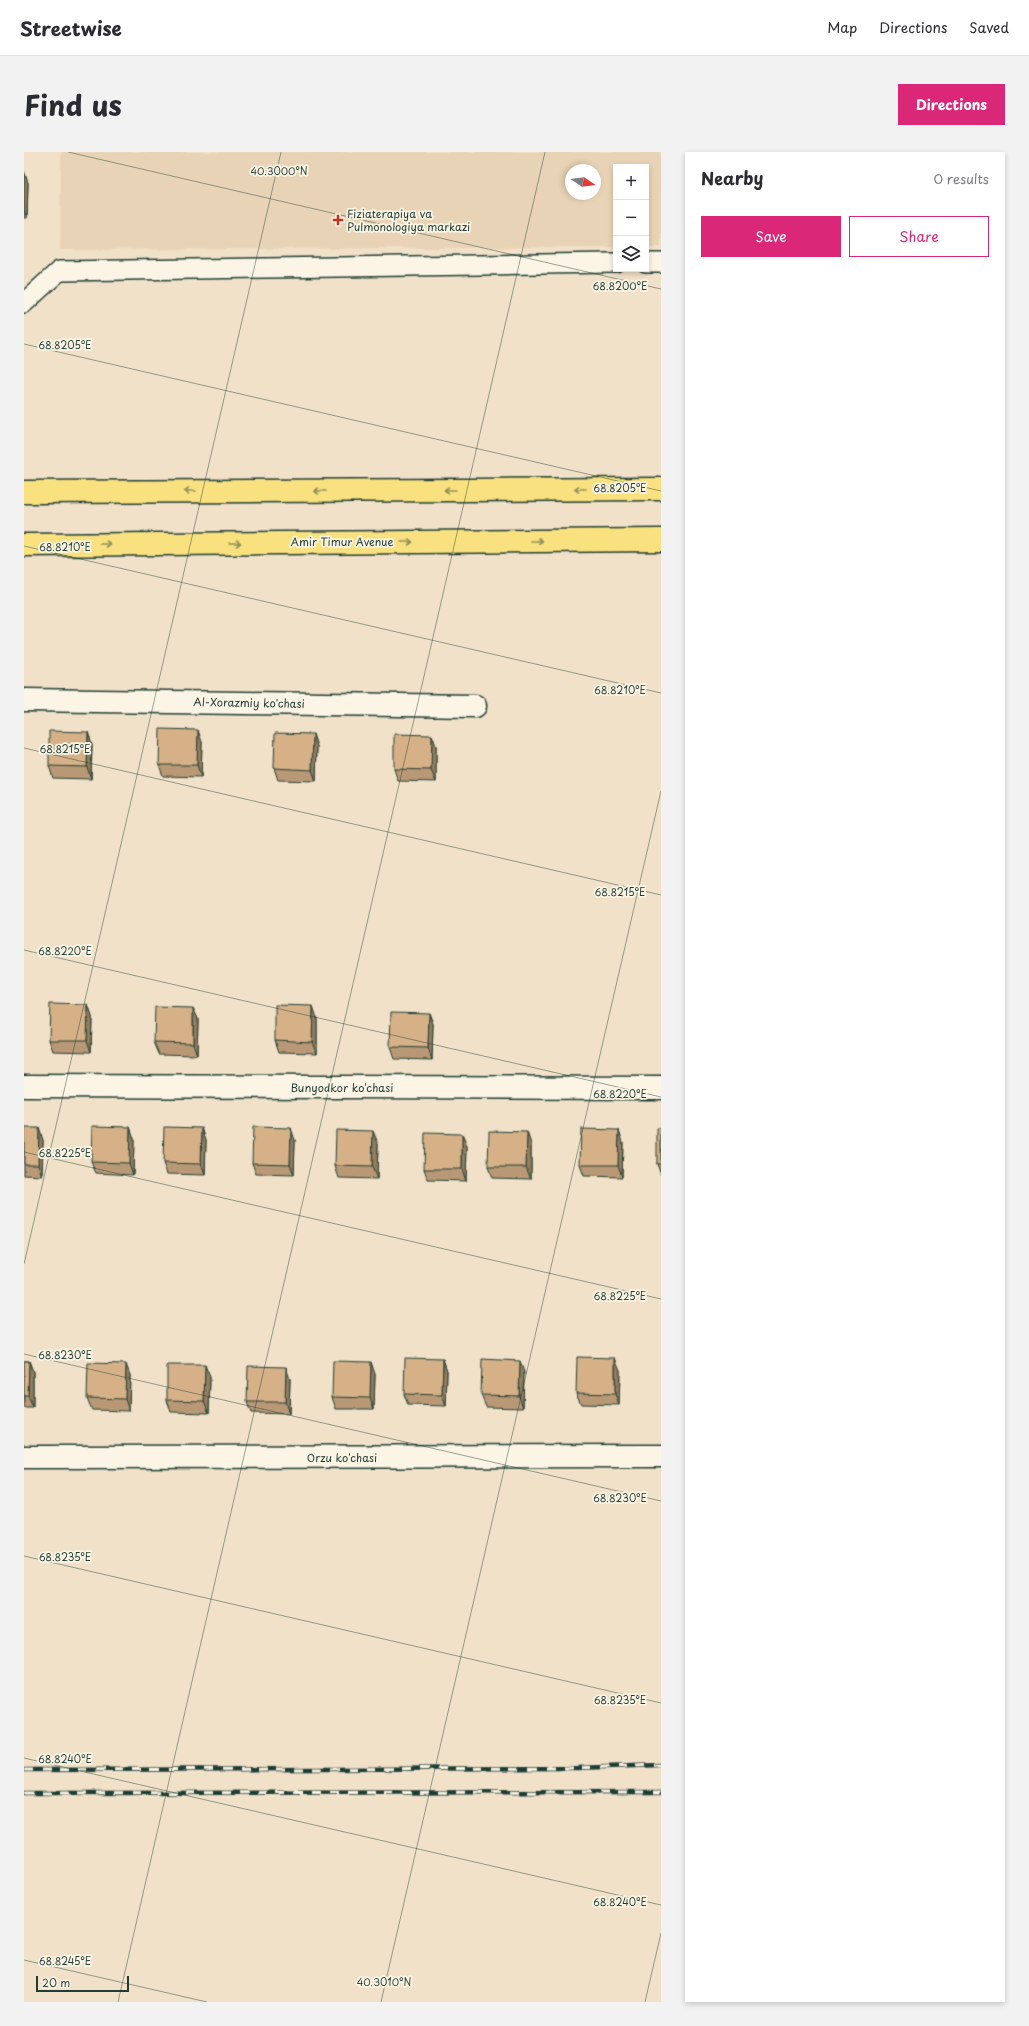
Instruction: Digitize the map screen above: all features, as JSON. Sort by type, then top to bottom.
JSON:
[{"type":"highway","points":[[24,492],[661,489]]},
{"type":"highway","name":"Amir Timur Avenue","points":[[24,545],[661,540]]},
{"type":"street","name":"Al-Xorazmiy ko'chasi","points":[[24,700],[475,706]]},
{"type":"street","name":"Bunyodkor ko'chasi","points":[[24,1086],[661,1088]]},
{"type":"street","name":"Orzu ko'chasi","points":[[24,1458],[661,1456]]},
{"type":"lane","points":[[649,263],[661,263]]},
{"type":"lane","points":[[24,303],[59,270],[613,264]]},
{"type":"shaded area","name":"Fiziaterapiya va Pulmonologiya markazi","points":[[61,152],[661,152],[661,247],[649,247],[649,164],[613,164],[613,247],[60,250]]},
{"type":"building","points":[[160,729],[198,730],[197,765],[159,765]]},
{"type":"building","points":[[49,731],[88,732],[87,767],[49,766]]},
{"type":"building","points":[[275,733],[313,734],[312,770],[274,768]]},
{"type":"building","points":[[394,734],[432,735],[431,770],[394,769]]},
{"type":"building","points":[[50,1004],[88,1005],[87,1040],[49,1040]]},
{"type":"building","points":[[275,1005],[313,1006],[312,1042],[275,1040]]},
{"type":"building","points":[[155,1007],[193,1008],[193,1043],[154,1042]]},
{"type":"building","points":[[391,1012],[429,1013],[428,1048],[390,1047]]},
{"type":"building","points":[[92,1126],[130,1127],[129,1163],[91,1162]]},
{"type":"building","points":[[164,1127],[202,1128],[201,1164],[163,1163]]},
{"type":"building","points":[[253,1127],[291,1128],[290,1164],[252,1163]]},
{"type":"building","points":[[24,1128],[39,1128],[38,1164],[24,1164]]},
{"type":"building","points":[[657,1128],[661,1128],[661,1164],[657,1164]]},
{"type":"building","points":[[581,1129],[619,1130],[618,1165],[580,1165]]},
{"type":"building","points":[[336,1130],[373,1131],[372,1167],[335,1166]]},
{"type":"building","points":[[489,1131],[527,1132],[526,1167],[488,1167]]},
{"type":"building","points":[[425,1133],[462,1134],[462,1169],[424,1169]]},
{"type":"building","points":[[577,1357],[615,1358],[615,1394],[576,1393]]},
{"type":"building","points":[[405,1358],[443,1359],[442,1395],[404,1394]]},
{"type":"building","points":[[482,1359],[520,1361],[519,1396],[481,1395]]},
{"type":"building","points":[[24,1361],[29,1361],[28,1396],[24,1396]]},
{"type":"building","points":[[333,1361],[371,1362],[370,1398],[332,1397]]},
{"type":"building","points":[[88,1363],[126,1364],[125,1399],[87,1398]]},
{"type":"building","points":[[167,1365],[205,1365],[204,1401],[167,1400]]},
{"type":"building","points":[[248,1366],[286,1367],[285,1402],[247,1402]]},
{"type":"railway","points":[[24,1770],[577,1768],[661,1765]]},
{"type":"railway","points":[[24,1793],[661,1792]]},
{"type":"place","name":"Fiziaterapiya va Pulmonologiya markazi","points":[[338,220]]}]
